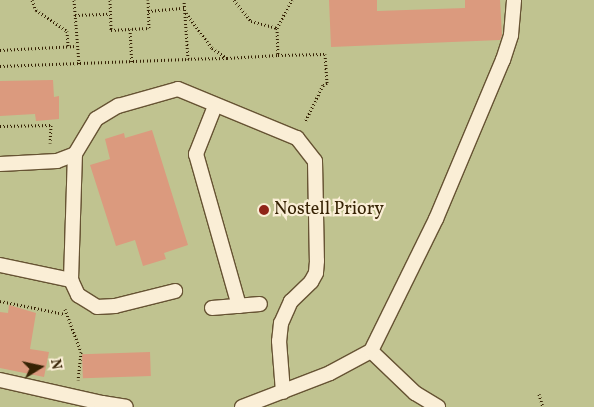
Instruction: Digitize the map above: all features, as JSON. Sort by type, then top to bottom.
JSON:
[{"type":"lane","points":[[242,407],[330,373],[371,351],[436,220],[504,60],[511,35],[514,0]]},
{"type":"lane","points":[[175,291],[114,306],[97,307],[78,295],[68,279],[75,154],[96,120],[118,106],[150,95],[178,89],[215,106],[297,138],[315,161],[316,273],[311,282],[291,301],[281,323],[279,341],[283,392]]},
{"type":"lane","points":[[215,106],[196,154],[239,306]]},
{"type":"lane","points":[[0,164],[49,161],[75,154]]},
{"type":"lane","points":[[0,265],[68,279]]},
{"type":"lane","points":[[212,308],[260,304]]},
{"type":"lane","points":[[371,351],[415,393],[438,407]]},
{"type":"lane","points":[[0,380],[102,405],[126,407]]},
{"type":"path","points":[[32,0],[36,10],[67,31],[68,46]]},
{"type":"path","points":[[74,0],[79,64]]},
{"type":"path","points":[[110,0],[111,30],[149,28],[148,0]]},
{"type":"path","points":[[184,0],[188,60]]},
{"type":"path","points":[[234,0],[251,21],[277,28]]},
{"type":"path","points":[[278,55],[277,28],[292,0]]},
{"type":"path","points":[[148,11],[185,10]]},
{"type":"path","points":[[185,10],[212,48],[227,58]]},
{"type":"path","points":[[75,15],[110,14]]},
{"type":"path","points":[[130,29],[132,62]]},
{"type":"path","points":[[0,50],[77,46]]},
{"type":"path","points":[[0,66],[325,54],[327,83],[323,85],[297,138]]},
{"type":"path","points":[[0,126],[51,125],[49,161]]},
{"type":"path","points":[[68,279],[65,314],[81,352],[76,398]]},
{"type":"path","points":[[0,301],[65,314]]},
{"type":"path","points":[[539,394],[543,407]]},
{"type":"green space","points":[[0,0],[594,0],[594,407],[0,407]]},
{"type":"building","points":[[329,0],[377,0],[377,11],[465,8],[465,0],[500,0],[502,35],[500,40],[331,47]]},
{"type":"building","points":[[53,80],[54,97],[59,96],[59,119],[36,121],[35,114],[0,116],[0,81]]},
{"type":"building","points":[[152,130],[188,245],[164,253],[166,259],[143,266],[135,240],[116,246],[90,165],[110,159],[105,139],[124,133],[125,138]]},
{"type":"building","points":[[9,305],[36,313],[30,349],[49,352],[44,377],[0,368],[0,312],[8,313]]},
{"type":"building","points":[[150,352],[151,376],[83,378],[82,354]]},
{"type":"place","name":"Nostell Priory","points":[[264,210]]}]
